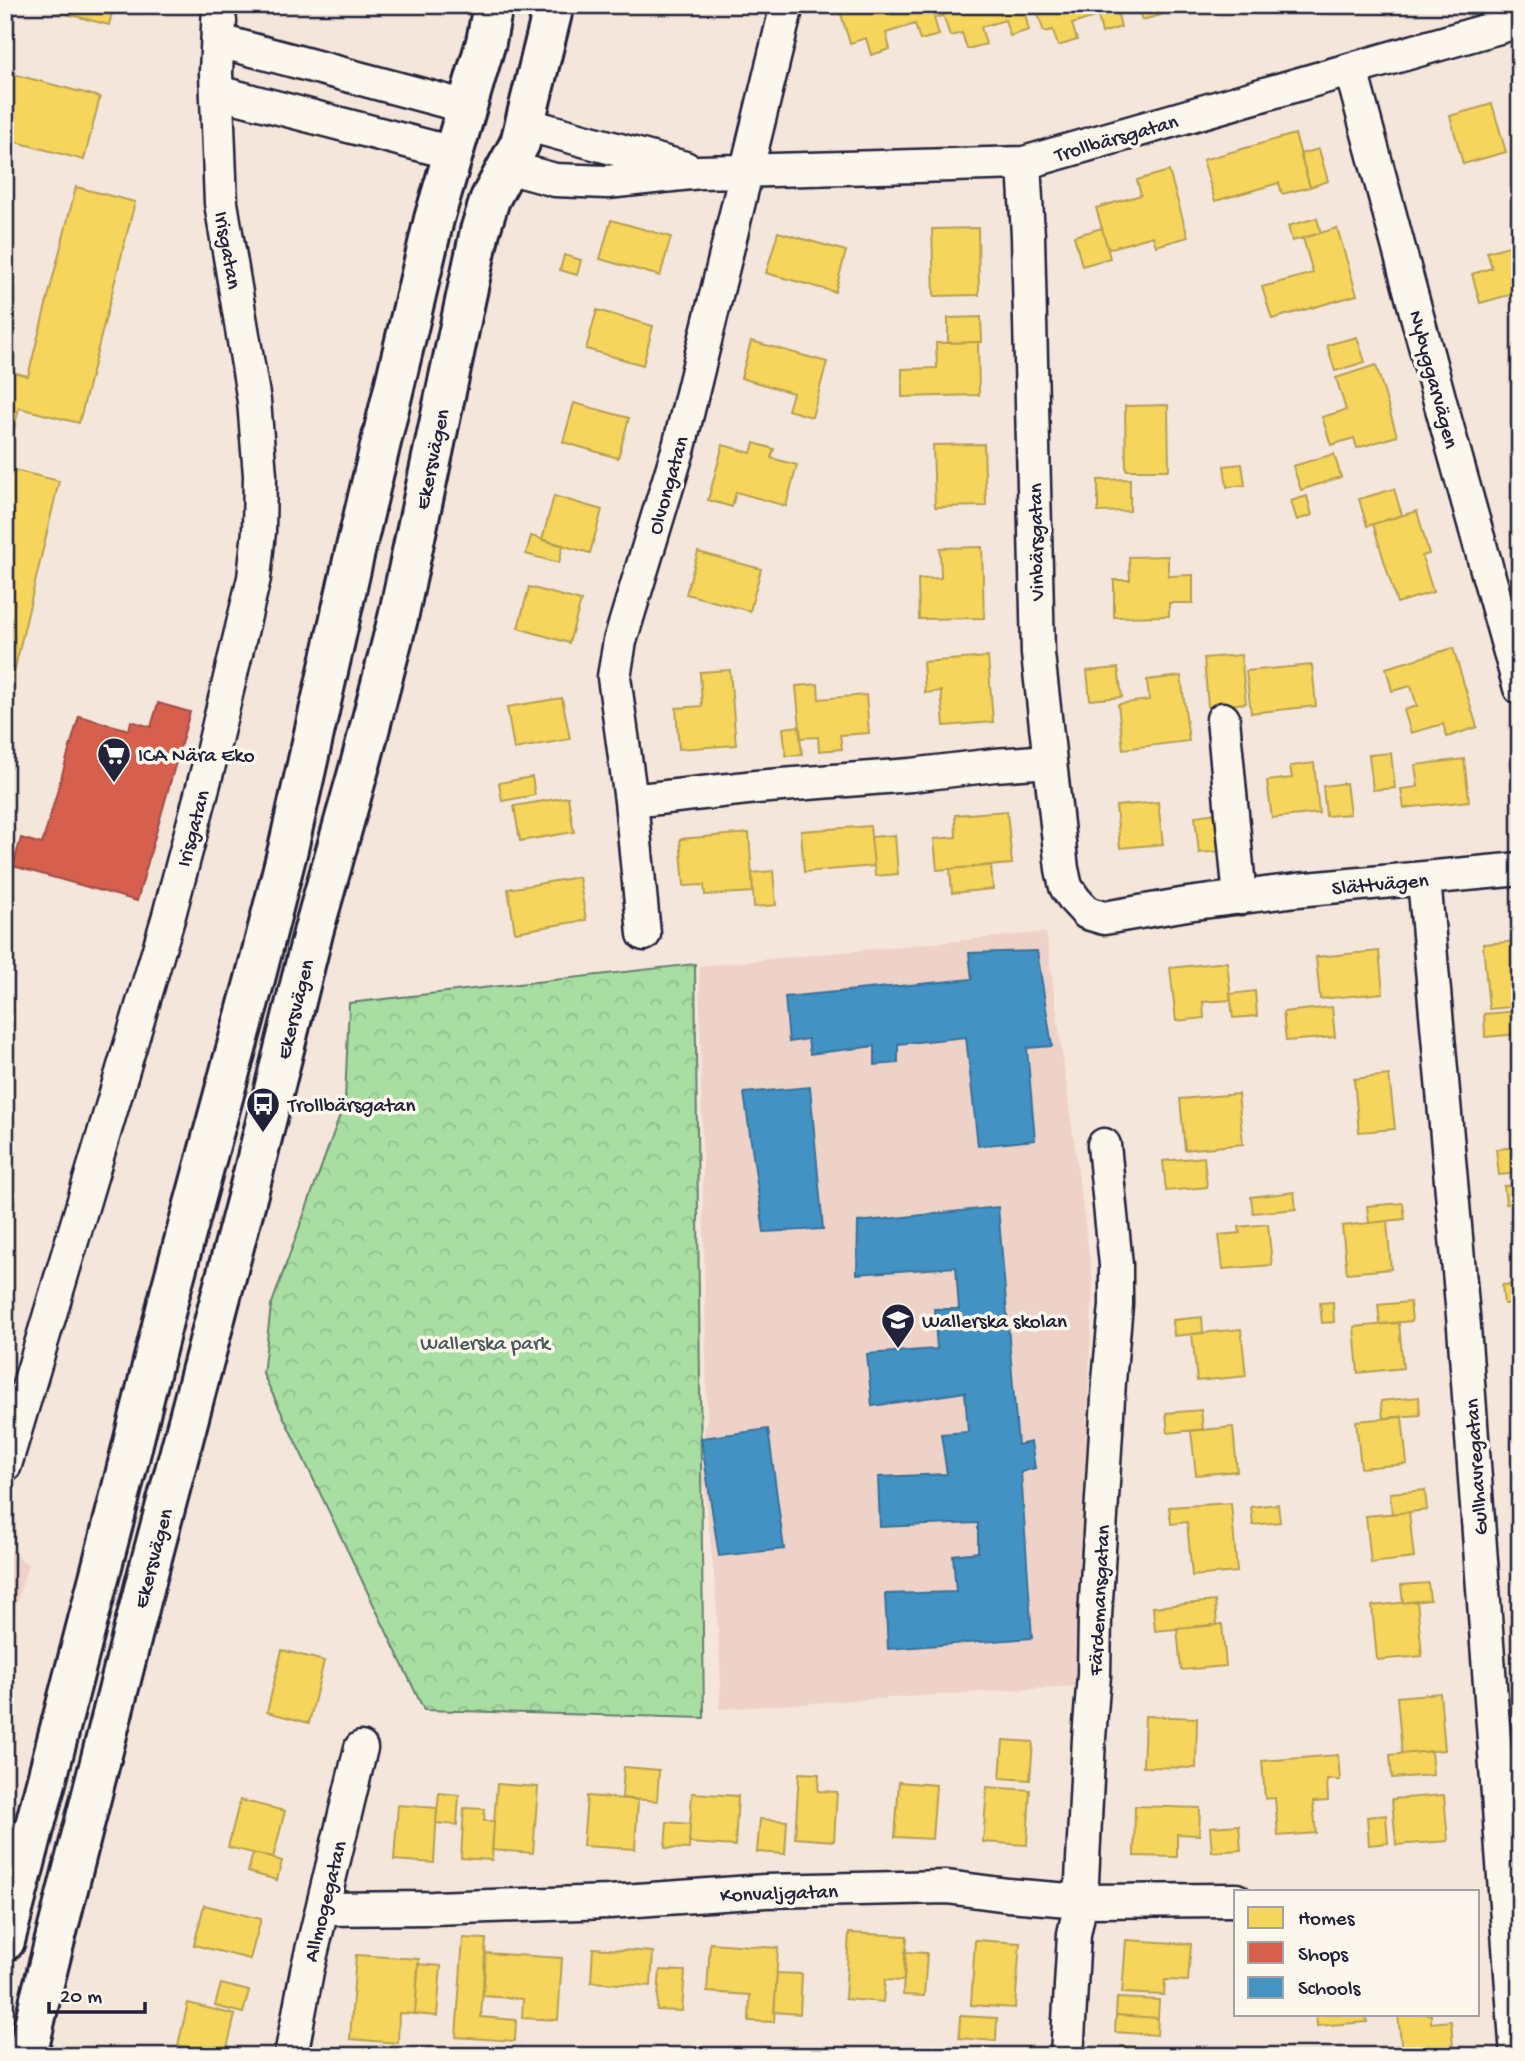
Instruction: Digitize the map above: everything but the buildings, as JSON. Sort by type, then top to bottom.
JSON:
[{"type":"main road","points":[[5,1941],[170,1293],[284,863],[434,219],[486,42],[493,5]]},
{"type":"main road","name":"Ekersvägen","points":[[27,2056],[314,929],[398,618],[480,231],[490,199],[520,142],[554,5]]},
{"type":"main road","points":[[467,107],[525,124]]},
{"type":"main road","points":[[453,153],[507,167]]},
{"type":"street","points":[[219,5],[219,41],[467,107]]},
{"type":"street","name":"Irisgatan","points":[[5,1465],[164,932],[212,753],[254,578],[260,475],[248,362],[221,203],[216,83],[219,5]]},
{"type":"street","name":"Olvongatan","points":[[644,934],[631,801],[614,677],[620,641],[678,447],[787,5]]},
{"type":"street","name":"Trollbärsgatan","points":[[507,167],[555,180],[607,182],[700,172],[1024,163],[1520,21]]},
{"type":"street","name":"Nybyggarvägen","points":[[1351,70],[1520,688]]},
{"type":"street","points":[[216,83],[453,153]]},
{"type":"street","name":"Trollbärsgatan","points":[[525,124],[700,172]]},
{"type":"street","name":"Vinbärsgatan","points":[[1024,163],[1038,654],[1062,869],[1066,887],[1086,912]]},
{"type":"street","points":[[1223,719],[1240,898]]},
{"type":"street","points":[[631,801],[1050,761]]},
{"type":"street","name":"Slättvägen","points":[[1086,912],[1104,918],[1240,898],[1520,869]]},
{"type":"street","name":"Gullhavregatan","points":[[1424,879],[1464,1327],[1501,1899],[1517,2056]]},
{"type":"street","name":"Färdemansgatan","points":[[1067,2056],[1074,1934],[1081,1901],[1095,1617],[1116,1305],[1116,1265],[1104,1145]]},
{"type":"street","name":"Allmogegatan","points":[[291,2056],[307,1971],[361,1748]]},
{"type":"street","name":"Konvaljgatan","points":[[322,1909],[609,1902],[765,1891],[947,1887],[1081,1901],[1234,1900]]},
{"type":"shaded area","name":"Wallerska skolan","points":[[1046,932],[1093,1283],[1076,1686],[719,1709],[721,1683],[715,1582],[703,1481],[702,1443],[707,1417],[699,966]]},
{"type":"shaded area","points":[[5,1548],[28,1564],[5,1644]]},
{"type":"green space","name":"Wallerska park","points":[[695,964],[704,1718],[424,1710],[263,1374],[271,1306],[345,1101],[349,1003]]},
{"type":"place","name":"ICA Nära Eko","points":[[114,784]]},
{"type":"place","name":"Trollbärsgatan","points":[[263,1134]]},
{"type":"place","name":"Wallerska skolan","points":[[898,1350]]}]
